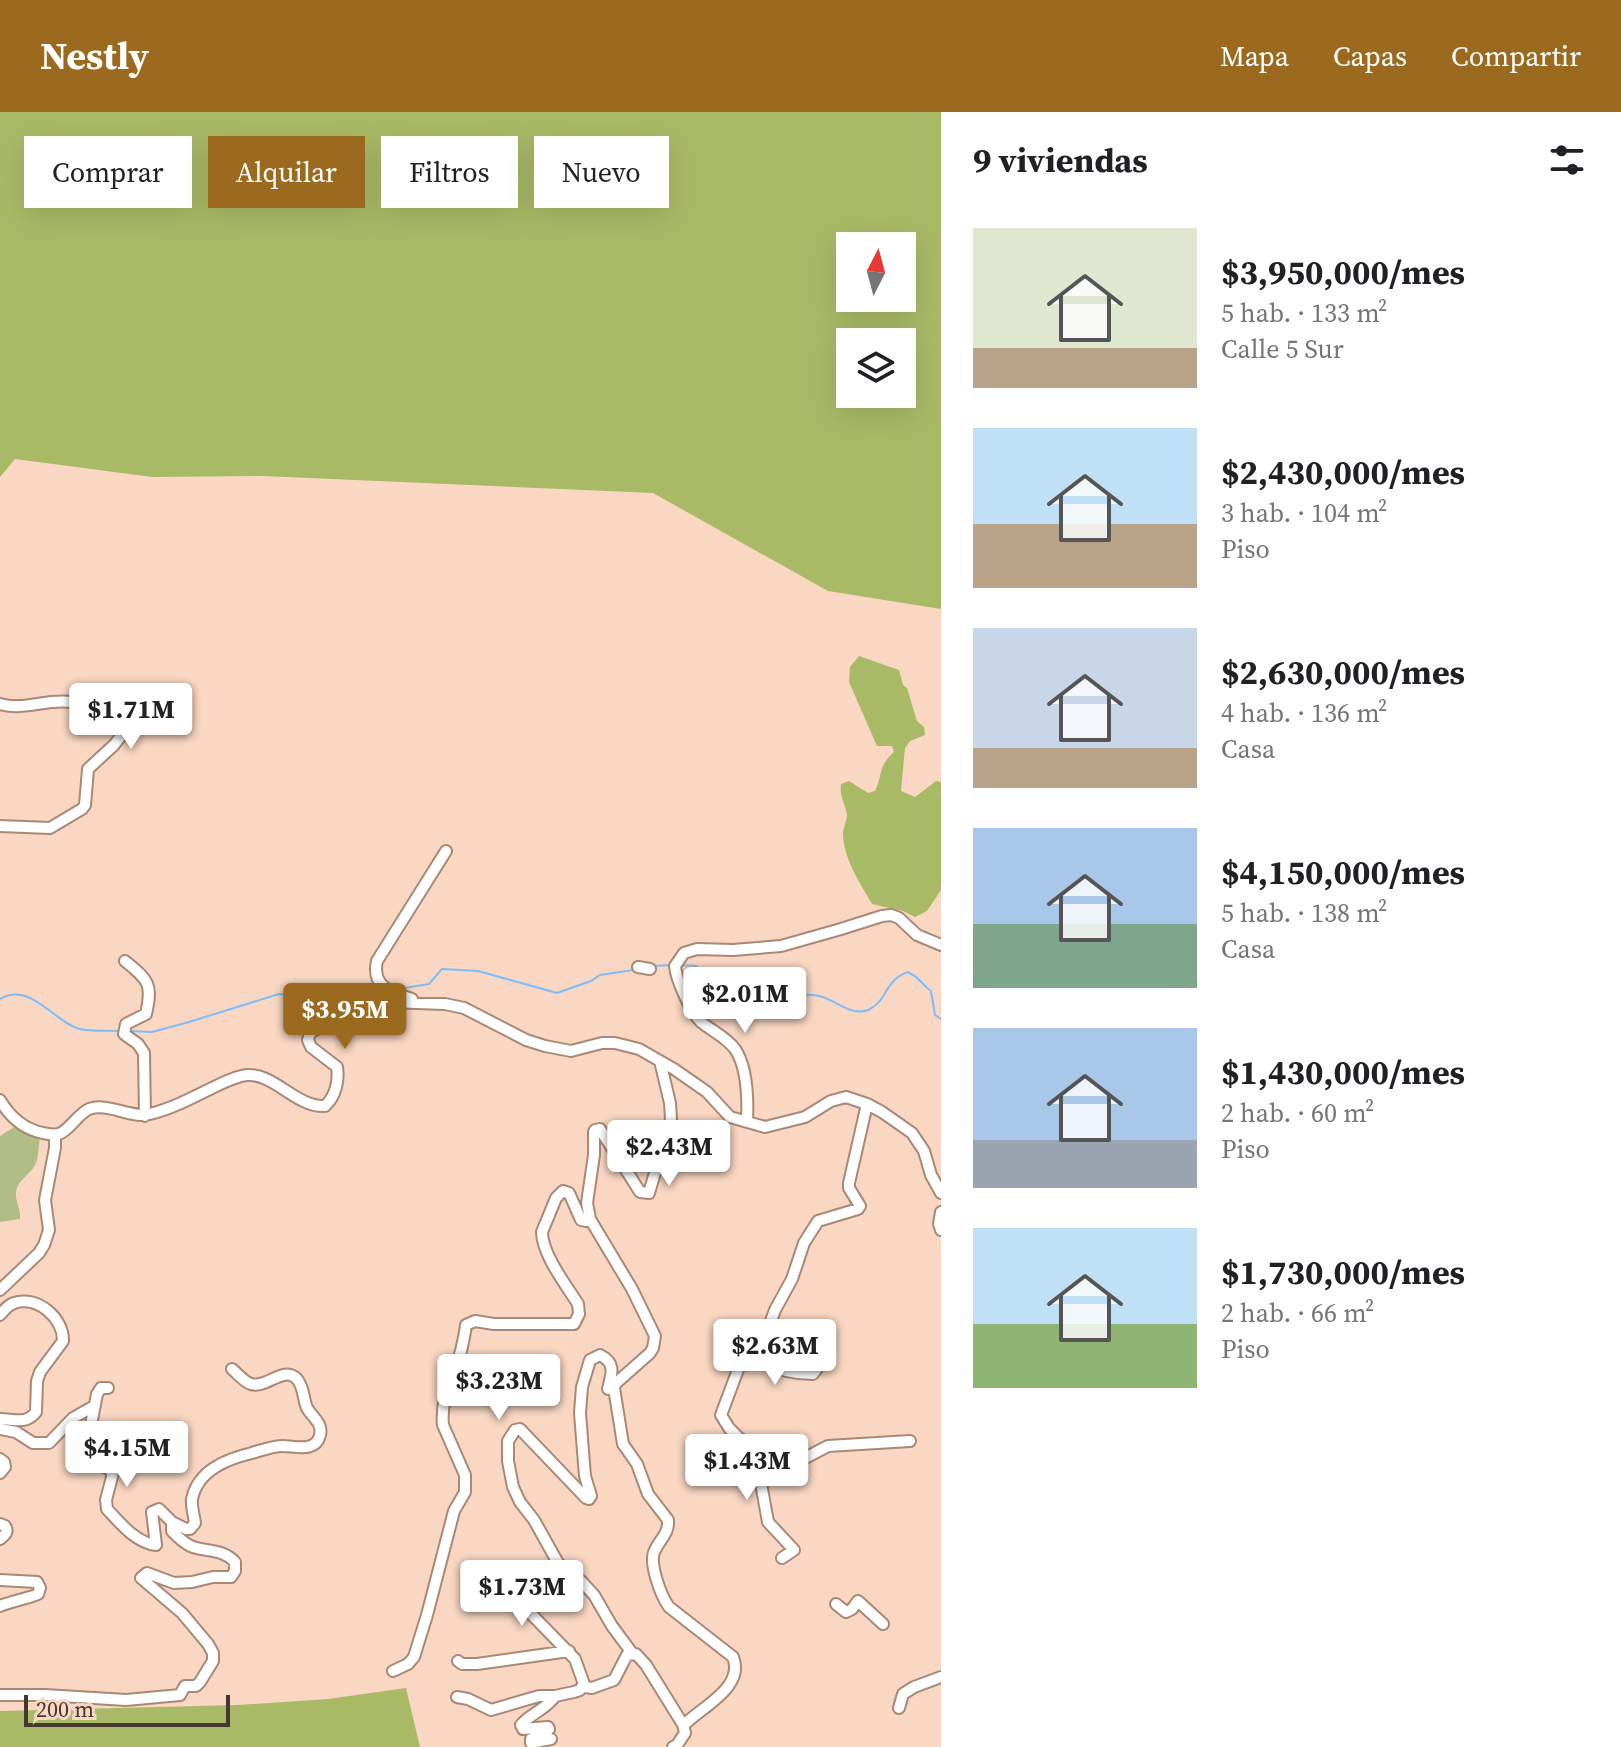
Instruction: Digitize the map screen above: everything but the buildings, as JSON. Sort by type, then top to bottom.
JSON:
[{"type":"street","points":[[0,704],[14,707],[54,702],[86,703],[116,713],[125,731],[88,769],[82,809],[50,828],[0,826]]},
{"type":"street","points":[[422,1002],[389,991],[376,975],[377,961],[446,851]]},
{"type":"street","points":[[747,1122],[748,1094],[737,1051],[695,1014],[677,979],[675,964],[684,953],[690,950],[781,946],[891,915],[899,918],[917,935],[941,945]]},
{"type":"street","points":[[125,961],[145,977],[148,985],[146,1014],[126,1024],[124,1032],[144,1053],[145,1116]]},
{"type":"street","points":[[638,967],[650,969]]},
{"type":"street","points":[[0,1100],[18,1122],[35,1131],[55,1135],[87,1110],[94,1108],[145,1116],[245,1075],[257,1075],[297,1098],[318,1107],[325,1106],[339,1079],[337,1067],[311,1047],[308,1040],[310,1033],[332,1019],[388,1002],[422,1002],[464,1008],[526,1040],[545,1046],[571,1051],[615,1043],[639,1049],[707,1092],[730,1117],[765,1127],[805,1117],[843,1097],[867,1104],[912,1133],[924,1151],[931,1175],[941,1193]]},
{"type":"street","points":[[660,1061],[671,1119],[649,1193],[640,1192],[600,1129],[595,1130],[587,1203],[590,1219],[632,1289],[655,1336],[652,1351],[615,1384],[615,1402],[623,1444],[637,1464],[648,1494],[668,1520],[666,1533],[653,1554],[664,1600],[733,1657],[735,1663],[734,1677],[723,1692],[683,1724]]},
{"type":"street","points":[[821,1363],[811,1375],[782,1371],[765,1363],[764,1356],[772,1338],[771,1321],[775,1310],[792,1279],[804,1243],[818,1221],[860,1206],[849,1183],[867,1104]]},
{"type":"street","points":[[0,1290],[44,1245],[49,1230],[45,1200],[55,1135]]},
{"type":"street","points":[[393,1671],[408,1664],[414,1657],[454,1511],[465,1492],[465,1475],[442,1416],[466,1325],[475,1321],[494,1324],[574,1324],[579,1314],[578,1304],[541,1237],[556,1198],[563,1191],[569,1193],[581,1220],[590,1219]]},
{"type":"street","points":[[941,1212],[941,1230]]},
{"type":"street","points":[[0,1315],[16,1302],[38,1305],[49,1311],[58,1322],[63,1337],[40,1372],[34,1415],[23,1421],[0,1419]]},
{"type":"street","points":[[772,1334],[742,1359],[721,1412],[729,1428],[739,1438],[789,1462],[828,1446],[910,1441]]},
{"type":"street","points":[[615,1402],[609,1397],[608,1388],[613,1369],[611,1364],[600,1355],[593,1357],[582,1387],[580,1412],[589,1499],[520,1429],[515,1430],[508,1441],[508,1461],[513,1487],[520,1502],[558,1563],[594,1595],[632,1653],[643,1661],[683,1724],[685,1733],[673,1747]]},
{"type":"street","points":[[108,1388],[101,1388],[97,1394],[87,1446],[89,1453],[113,1473],[106,1500],[107,1509],[146,1544],[156,1545],[152,1512],[159,1509],[172,1522],[190,1529],[195,1523],[192,1501],[196,1487],[212,1469],[229,1458],[278,1446],[311,1446],[319,1439],[321,1430],[307,1408],[297,1379],[283,1374],[261,1385],[253,1385],[232,1369]]},
{"type":"street","points":[[0,1429],[16,1432],[33,1443],[49,1443],[73,1418],[94,1406]]},
{"type":"street","points":[[760,1450],[760,1478],[768,1522],[794,1550],[782,1558]]},
{"type":"street","points":[[0,1459],[5,1467],[0,1473]]},
{"type":"street","points":[[0,1695],[126,1700],[180,1695],[185,1686],[196,1686],[200,1682],[213,1661],[208,1644],[182,1613],[141,1578],[147,1573],[174,1583],[231,1577],[235,1562],[229,1555],[194,1548],[185,1543],[172,1531],[172,1522]]},
{"type":"street","points":[[0,1524],[7,1531],[0,1539]]},
{"type":"street","points":[[0,1580],[37,1582],[40,1588],[33,1596],[0,1606]]},
{"type":"street","points":[[499,1581],[569,1651],[585,1687],[592,1688],[614,1680],[627,1655],[632,1653]]},
{"type":"street","points":[[836,1604],[846,1612],[858,1601],[883,1624]]},
{"type":"street","points":[[458,1661],[477,1664],[569,1651]]},
{"type":"street","points":[[899,1708],[903,1694],[941,1677]]},
{"type":"street","points":[[457,1697],[491,1710],[539,1696],[580,1690],[583,1685]]},
{"type":"street","points":[[551,1739],[531,1743],[531,1739],[543,1735],[548,1727],[523,1729],[521,1725],[551,1703],[555,1696]]},
{"type":"green space","points":[[0,112],[941,112],[941,609],[828,591],[653,493],[263,476],[152,477],[15,459],[0,477]]},
{"type":"green space","points":[[859,656],[899,670],[917,721],[924,727],[925,735],[910,741],[905,748],[901,791],[915,797],[936,781],[941,782],[941,890],[927,911],[915,917],[872,904],[846,852],[843,831],[847,815],[841,784],[849,781],[868,793],[875,791],[883,766],[894,752],[892,746],[877,746],[849,682],[850,667]]},
{"type":"green space","points":[[16,1126],[40,1138],[38,1155],[33,1168],[17,1188],[20,1219],[0,1222],[0,1136]]},
{"type":"green space","points":[[406,1688],[420,1747],[0,1747],[0,1711],[237,1705],[328,1699]]},
{"type":"waterway","points":[[651,966],[673,965]]},
{"type":"waterway","points":[[679,965],[696,966],[720,997],[737,1005],[771,1005],[817,995],[861,1012],[874,1006],[894,980],[908,972],[931,991],[935,1015],[941,1019]]},
{"type":"waterway","points":[[398,989],[429,984],[442,969],[478,971],[557,993],[600,975],[633,970]]},
{"type":"waterway","points":[[130,1031],[152,1032],[279,994],[297,996],[315,1003],[384,991]]},
{"type":"waterway","points":[[0,999],[22,995],[80,1029],[120,1031]]}]
